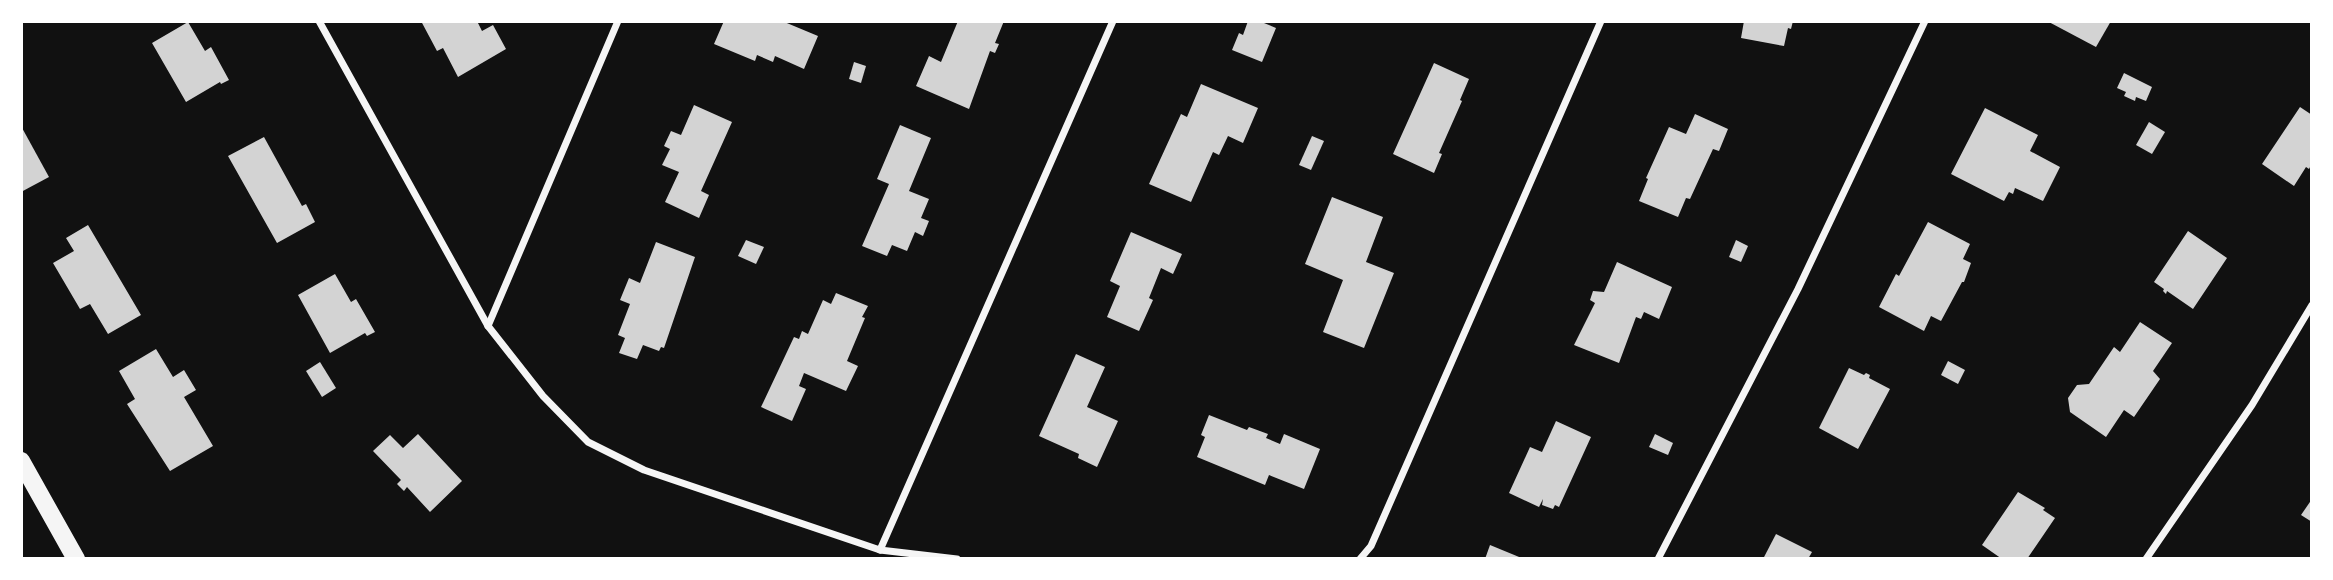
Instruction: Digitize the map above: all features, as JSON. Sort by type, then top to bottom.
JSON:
[{"type":"main road","points":[[21,461],[76,559]]},
{"type":"street","points":[[320,21],[488,326],[543,396],[588,442],[644,470],[880,550],[957,559]]},
{"type":"street","points":[[488,326],[618,21]]},
{"type":"street","points":[[880,550],[1112,21]]},
{"type":"street","points":[[1360,559],[1371,546],[1601,21]]},
{"type":"street","points":[[1658,559],[1798,289],[1925,21]]},
{"type":"street","points":[[2146,559],[2252,405],[2312,305]]},
{"type":"building","points":[[421,21],[477,21],[482,31],[493,25],[506,49],[458,77],[443,48],[437,51]]},
{"type":"building","points":[[724,21],[782,21],[818,36],[804,69],[775,56],[773,62],[757,55],[755,61],[714,44]]},
{"type":"building","points":[[958,21],[1004,21],[995,43],[999,44],[995,53],[990,51],[969,109],[916,86],[929,56],[941,62]]},
{"type":"building","points":[[1248,21],[1265,21],[1264,23],[1276,28],[1262,62],[1232,50],[1239,33],[1243,35]]},
{"type":"building","points":[[1744,21],[1793,21],[1791,29],[1788,28],[1784,46],[1741,38]]},
{"type":"building","points":[[2047,21],[2111,21],[2096,47]]},
{"type":"building","points":[[188,22],[205,51],[211,47],[229,80],[221,84],[220,82],[186,102],[152,43]]},
{"type":"building","points":[[854,62],[866,66],[861,83],[849,79]]},
{"type":"building","points":[[1434,63],[1469,79],[1439,153],[1442,154],[1434,173],[1393,154]]},
{"type":"building","points":[[2124,73],[2152,87],[2146,101],[2136,97],[2135,101],[2124,96],[2126,92],[2117,88]]},
{"type":"building","points":[[1201,84],[1258,108],[1243,143],[1228,136],[1219,155],[1213,152],[1191,202],[1149,184],[1181,114],[1187,117]]},
{"type":"building","points":[[694,105],[732,122],[701,191],[709,195],[699,218],[665,202],[679,172],[662,165],[670,149],[664,146],[671,131],[681,135]]},
{"type":"building","points":[[2300,107],[2312,115],[2312,163],[2309,169],[2306,167],[2294,186],[2262,164]]},
{"type":"building","points":[[1985,108],[2038,135],[2030,151],[2060,167],[2043,201],[2015,188],[2013,194],[2009,192],[2004,201],[1951,174]]},
{"type":"building","points":[[1695,114],[1728,129],[1719,151],[1713,149],[1690,199],[1686,198],[1678,217],[1639,201],[1648,179],[1646,178],[1669,127],[1686,134]]},
{"type":"building","points":[[2149,122],[2165,132],[2152,154],[2136,145]]},
{"type":"building","points":[[900,125],[931,138],[909,191],[929,199],[921,218],[929,221],[923,236],[915,232],[907,251],[892,245],[887,256],[862,246],[889,184],[877,179]]},
{"type":"building","points":[[21,126],[49,177],[21,192]]},
{"type":"building","points":[[1312,136],[1324,141],[1311,170],[1299,165]]},
{"type":"building","points":[[264,137],[302,206],[306,204],[315,222],[277,243],[228,156]]},
{"type":"building","points":[[1332,197],[1383,217],[1366,262],[1394,273],[1364,348],[1323,332],[1343,280],[1305,264]]},
{"type":"building","points":[[1928,222],[1970,244],[1963,259],[1971,263],[1964,282],[1941,321],[1931,316],[1924,331],[1879,307]]},
{"type":"building","points":[[88,225],[141,315],[108,334],[90,304],[80,309],[53,263],[74,251],[66,238]]},
{"type":"building","points":[[2188,231],[2227,258],[2193,309],[2167,291],[2166,294],[2164,289],[2154,282]]},
{"type":"building","points":[[1131,232],[1182,254],[1173,274],[1161,268],[1149,298],[1153,300],[1139,331],[1107,317],[1120,286],[1110,281]]},
{"type":"building","points":[[746,240],[764,247],[756,264],[738,256]]},
{"type":"building","points":[[1736,240],[1748,246],[1741,262],[1729,257]]},
{"type":"building","points":[[656,242],[695,257],[664,348],[661,347],[659,351],[643,345],[637,359],[619,353],[625,338],[618,335],[630,304],[620,300],[629,278],[640,283]]},
{"type":"building","points":[[1617,262],[1672,287],[1659,319],[1644,312],[1641,319],[1636,317],[1619,363],[1574,345],[1595,303],[1590,300],[1593,291],[1604,292]]},
{"type":"building","points":[[335,274],[351,302],[356,299],[375,332],[367,336],[365,333],[330,353],[298,295]]},
{"type":"building","points":[[836,293],[868,306],[847,361],[858,366],[846,391],[804,373],[799,386],[806,389],[792,421],[761,407],[794,337],[799,339],[802,331],[808,334],[823,300],[831,304]]},
{"type":"building","points":[[2140,322],[2172,343],[2153,371],[2160,379],[2134,417],[2124,410],[2106,437],[2070,412],[2068,398],[2077,385],[2089,384],[2114,347],[2120,352]]},
{"type":"building","points":[[156,349],[173,377],[184,370],[196,390],[184,397],[213,446],[170,471],[127,404],[135,399],[119,371]]},
{"type":"building","points":[[1076,354],[1105,367],[1087,407],[1118,421],[1097,467],[1078,458],[1079,454],[1039,436]]},
{"type":"building","points":[[1948,361],[1965,370],[1958,384],[1941,375]]},
{"type":"building","points":[[320,362],[336,388],[322,397],[306,371]]},
{"type":"building","points":[[1849,368],[1870,375],[1869,378],[1890,389],[1858,449],[1819,428]]},
{"type":"building","points":[[1209,415],[1247,430],[1249,427],[1268,434],[1266,438],[1280,444],[1284,434],[1320,449],[1304,489],[1269,475],[1265,485],[1197,457],[1205,437],[1201,435]]},
{"type":"building","points":[[1556,421],[1591,437],[1559,507],[1555,505],[1553,509],[1542,505],[1543,499],[1539,507],[1509,493],[1530,447],[1542,452]]},
{"type":"building","points":[[418,434],[462,481],[430,512],[407,487],[404,491],[397,484],[401,480],[373,451],[390,435],[403,448]]},
{"type":"building","points":[[1655,434],[1673,443],[1668,455],[1649,447]]},
{"type":"building","points":[[2018,492],[2045,508],[2043,510],[2055,518],[2027,559],[2002,559],[1982,545]]},
{"type":"building","points":[[2312,499],[2312,522],[2301,515]]},
{"type":"building","points":[[1776,534],[1812,552],[1808,559],[1763,559]]},
{"type":"building","points":[[1490,545],[1524,559],[1485,559]]}]
